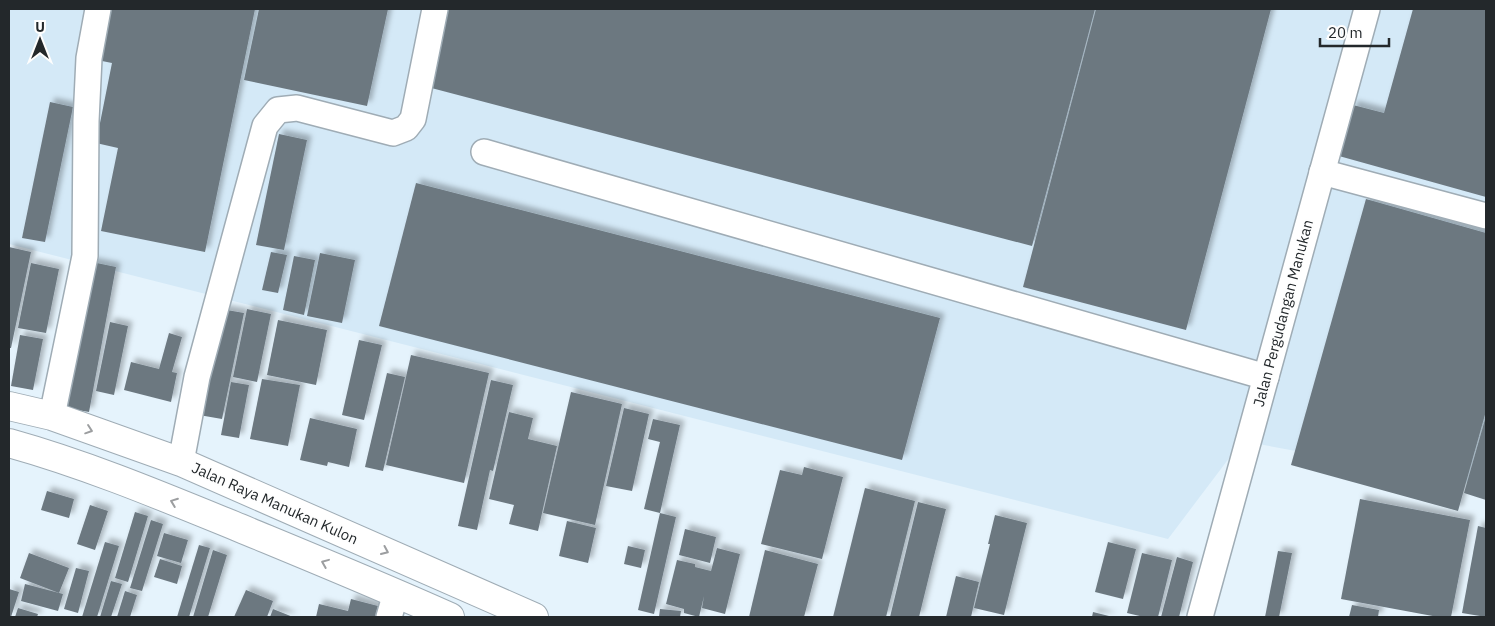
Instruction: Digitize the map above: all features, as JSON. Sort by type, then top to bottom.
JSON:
[{"type":"main road","name":"Jalan Raya Manukan Kulon","points":[[9,406],[52,416],[181,462],[534,617]]},
{"type":"main road","points":[[9,443],[94,470],[182,504],[393,605],[450,617]]},
{"type":"lane","points":[[52,416],[85,256],[86,121],[89,58],[98,9]]},
{"type":"lane","points":[[181,462],[197,377],[265,126],[278,110],[297,108],[393,133],[406,128],[412,120],[435,9]]},
{"type":"lane","name":"Jalan Pergudangan Manukan","points":[[1200,617],[1366,9]]},
{"type":"lane","points":[[484,152],[1266,377]]},
{"type":"lane","points":[[1322,172],[1486,216]]},
{"type":"shaded area","points":[[9,9],[1486,9],[1486,486],[1242,441],[1168,539],[9,244]]},
{"type":"building","points":[[103,9],[255,9],[205,252],[101,231],[118,148],[96,143],[112,63],[92,59]]},
{"type":"building","points":[[259,9],[388,9],[367,106],[244,80]]},
{"type":"building","points":[[441,9],[1095,9],[1032,246],[420,85]]},
{"type":"building","points":[[1096,9],[1271,9],[1186,330],[1023,287]]},
{"type":"building","points":[[1413,9],[1486,9],[1486,197],[1339,156],[1353,105],[1384,113]]},
{"type":"building","points":[[50,102],[73,107],[45,242],[22,238]]},
{"type":"building","points":[[279,134],[307,140],[284,250],[256,245]]},
{"type":"building","points":[[416,183],[940,318],[902,460],[379,326]]},
{"type":"building","points":[[1366,199],[1486,233],[1486,411],[1458,511],[1291,465]]},
{"type":"building","points":[[9,247],[31,252],[11,348],[9,348]]},
{"type":"building","points":[[271,252],[287,255],[278,293],[262,290]]},
{"type":"building","points":[[320,253],[355,260],[342,323],[307,316]]},
{"type":"building","points":[[294,256],[315,260],[304,315],[283,310]]},
{"type":"building","points":[[87,261],[116,267],[89,412],[60,407]]},
{"type":"building","points":[[31,263],[59,269],[46,333],[18,328]]},
{"type":"building","points":[[221,309],[244,313],[222,419],[199,415]]},
{"type":"building","points":[[247,309],[271,314],[257,382],[233,377]]},
{"type":"building","points":[[278,320],[327,330],[316,385],[267,375]]},
{"type":"building","points":[[110,322],[128,326],[114,395],[96,391]]},
{"type":"building","points":[[169,333],[182,337],[172,372],[177,373],[171,402],[124,390],[131,362],[159,369]]},
{"type":"building","points":[[20,335],[43,339],[33,390],[11,386]]},
{"type":"building","points":[[359,340],[382,345],[364,420],[342,415]]},
{"type":"building","points":[[411,355],[489,373],[464,483],[386,465]]},
{"type":"building","points":[[387,373],[405,377],[383,471],[365,467]]},
{"type":"building","points":[[262,379],[300,385],[288,446],[250,439]]},
{"type":"building","points":[[491,380],[513,385],[493,471],[490,470],[477,530],[458,526]]},
{"type":"building","points":[[231,382],[249,385],[239,438],[221,435]]},
{"type":"building","points":[[571,392],[622,404],[595,525],[543,513]]},
{"type":"building","points":[[624,408],[649,414],[632,491],[606,486]]},
{"type":"building","points":[[509,412],[533,418],[528,439],[557,446],[538,531],[509,524],[514,505],[489,499]]},
{"type":"building","points":[[1486,416],[1486,500],[1464,493]]},
{"type":"building","points":[[310,418],[357,429],[349,467],[328,462],[327,466],[300,460]]},
{"type":"building","points":[[653,419],[680,425],[660,513],[644,509],[660,442],[648,439]]},
{"type":"building","points":[[804,467],[843,477],[822,559],[761,544],[780,470],[802,475]]},
{"type":"building","points":[[865,488],[915,501],[886,617],[833,617]]},
{"type":"building","points":[[47,491],[74,499],[69,518],[41,510]]},
{"type":"building","points":[[1360,499],[1470,520],[1451,617],[1438,617],[1341,599]]},
{"type":"building","points":[[918,502],[946,509],[919,617],[890,617]]},
{"type":"building","points":[[90,505],[108,511],[95,550],[77,544]]},
{"type":"building","points":[[135,512],[148,516],[128,582],[115,578]]},
{"type":"building","points":[[660,513],[676,517],[654,614],[638,610]]},
{"type":"building","points":[[995,515],[1027,523],[1004,615],[974,608],[990,544],[988,544]]},
{"type":"building","points":[[151,520],[163,524],[142,591],[130,588]]},
{"type":"building","points":[[567,521],[596,528],[588,563],[559,556]]},
{"type":"building","points":[[1478,526],[1486,528],[1486,617],[1462,613]]},
{"type":"building","points":[[685,529],[716,537],[710,563],[679,555]]},
{"type":"building","points":[[164,533],[188,540],[181,563],[157,556]]},
{"type":"building","points":[[105,542],[119,546],[97,617],[82,617]]},
{"type":"building","points":[[1108,542],[1136,549],[1123,599],[1095,592]]},
{"type":"building","points":[[199,545],[210,548],[189,617],[177,617]]},
{"type":"building","points":[[628,546],[645,550],[641,568],[624,564]]},
{"type":"building","points":[[717,548],[740,554],[725,614],[702,608],[704,596],[699,617],[684,613],[684,609],[666,604],[677,560],[695,564],[695,567],[711,571]]},
{"type":"building","points":[[213,550],[227,555],[208,617],[193,617]]},
{"type":"building","points":[[765,550],[818,564],[804,617],[749,617]]},
{"type":"building","points":[[1278,551],[1292,553],[1279,617],[1265,617]]},
{"type":"building","points":[[29,553],[69,568],[59,593],[20,578]]},
{"type":"building","points":[[1142,553],[1172,560],[1158,617],[1144,617],[1127,613]]},
{"type":"building","points":[[1177,557],[1193,562],[1179,617],[1161,617]]},
{"type":"building","points":[[160,559],[182,566],[177,584],[154,577]]},
{"type":"building","points":[[76,568],[89,571],[78,613],[64,609]]},
{"type":"building","points":[[956,576],[979,582],[971,617],[946,617]]},
{"type":"building","points":[[111,581],[122,584],[111,617],[100,617]]},
{"type":"building","points":[[25,584],[63,594],[58,611],[21,601]]},
{"type":"building","points":[[9,589],[19,592],[11,617],[9,617]]},
{"type":"building","points":[[246,590],[273,601],[267,617],[234,617]]},
{"type":"building","points":[[125,591],[137,595],[130,617],[117,617]]},
{"type":"building","points":[[351,599],[378,606],[375,617],[316,617],[319,604],[348,611]]},
{"type":"building","points":[[1352,605],[1379,610],[1378,617],[1349,617]]},
{"type":"building","points":[[18,608],[38,614],[37,617],[15,617]]},
{"type":"building","points":[[273,609],[293,617],[270,617]]},
{"type":"building","points":[[660,609],[681,611],[680,617],[659,617]]},
{"type":"building","points":[[1093,612],[1113,617],[1092,617]]}]
